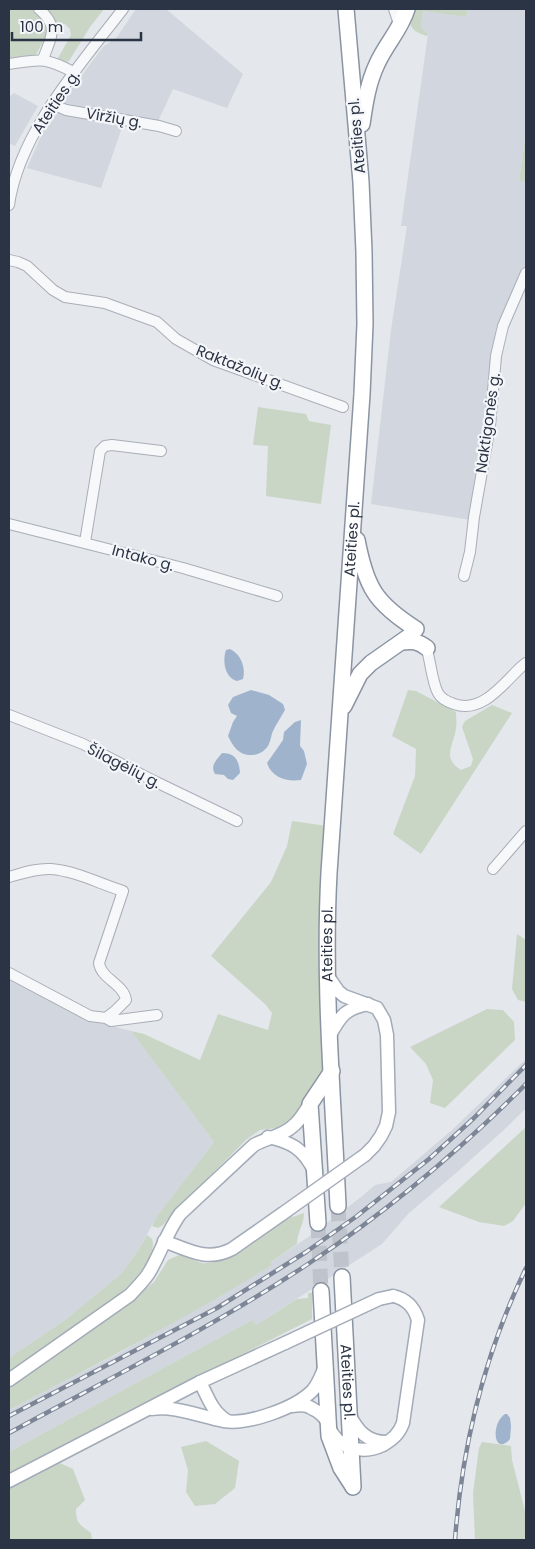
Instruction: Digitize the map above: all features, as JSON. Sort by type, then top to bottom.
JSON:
[{"type":"highway","name":"Ateities pl.","points":[[338,1206],[327,976],[328,899],[362,394],[365,324],[364,252],[358,150],[346,9]]},
{"type":"highway","points":[[358,150],[372,76],[382,54],[400,27],[408,9]]},
{"type":"highway","points":[[340,717],[352,687],[360,674],[371,663],[411,635],[416,628],[386,608],[375,594],[366,577],[353,522]]},
{"type":"highway","points":[[402,642],[419,642],[427,648]]},
{"type":"highway","points":[[318,1223],[310,1104],[332,1071]]},
{"type":"highway","name":"Ateities pl.","points":[[342,1277],[353,1487]]},
{"type":"highway","name":"Ateities pl.","points":[[321,1291],[329,1436],[341,1468],[353,1487]]},
{"type":"main road","points":[[164,1241],[196,1253],[215,1255],[224,1253],[365,1154],[381,1136],[386,1126],[389,1112],[386,1025],[380,1011],[368,1004],[344,996],[327,976]]},
{"type":"main road","points":[[330,1035],[345,1012],[368,1004]]},
{"type":"main road","points":[[9,1380],[130,1295],[150,1271],[164,1241],[180,1214],[254,1145],[289,1130],[295,1125],[310,1104]]},
{"type":"main road","points":[[268,1138],[282,1140],[298,1148],[307,1158],[316,1175]]},
{"type":"main road","points":[[9,1481],[144,1411],[200,1382],[379,1299],[393,1296],[400,1298],[407,1302],[416,1313],[418,1320],[403,1423],[398,1434],[388,1442],[371,1449],[357,1450],[343,1446],[330,1430],[327,1421],[310,1407],[304,1405],[291,1406],[249,1420],[230,1422],[162,1408],[144,1411]]},
{"type":"main road","points":[[291,1406],[314,1389],[325,1365]]},
{"type":"main road","points":[[200,1382],[217,1414],[230,1422]]},
{"type":"main road","points":[[349,1415],[356,1428],[365,1437],[379,1442],[388,1442]]},
{"type":"main road","points":[[353,1487],[361,1458],[371,1449]]},
{"type":"street","points":[[39,9],[51,21],[52,27],[52,36],[43,59]]},
{"type":"street","name":"Ateities g.","points":[[9,204],[12,184],[36,130],[52,104],[123,9]]},
{"type":"street","points":[[394,9],[400,27]]},
{"type":"street","points":[[9,64],[43,59],[75,73]]},
{"type":"street","name":"Viržių g.","points":[[52,104],[66,110],[159,126],[176,132]]},
{"type":"street","name":"Raktažolių g.","points":[[9,260],[18,262],[33,270],[52,290],[65,298],[105,303],[158,322],[176,339],[213,360],[343,407]]},
{"type":"street","name":"Naktigonės g.","points":[[464,576],[470,552],[475,508],[490,426],[496,356],[504,326],[526,273]]},
{"type":"street","points":[[84,542],[102,448],[112,445],[161,451]]},
{"type":"street","name":"Intako g.","points":[[9,524],[183,568],[277,596]]},
{"type":"street","points":[[416,628],[427,648],[438,694],[445,701],[456,705],[468,706],[479,704],[489,697],[521,666],[526,664]]},
{"type":"street","name":"Šilagėlių g.","points":[[9,715],[83,744],[237,822]]},
{"type":"street","points":[[493,869],[526,831]]},
{"type":"street","points":[[9,877],[30,870],[51,869],[77,875],[123,891],[99,962],[99,968],[125,996],[126,1000],[106,1018]]},
{"type":"street","points":[[9,973],[90,1016],[106,1018],[111,1021],[157,1015]]},
{"type":"shaded area","points":[[136,9],[166,9],[243,74],[227,108],[173,89],[155,128],[124,122],[101,188],[27,168],[48,121],[103,47],[117,37]]},
{"type":"shaded area","points":[[468,9],[526,9],[526,132],[519,179],[526,182],[526,283],[506,325],[494,424],[477,521],[371,504],[391,330],[407,226],[401,226],[428,34],[421,27],[423,11],[466,17]]},
{"type":"shaded area","points":[[14,93],[38,106],[15,146],[9,143],[9,97]]},
{"type":"shaded area","points":[[9,977],[100,1023],[131,1031],[214,1142],[157,1216],[139,1249],[121,1274],[65,1320],[9,1358]]},
{"type":"shaded area","points":[[526,1059],[526,1108],[456,1173],[408,1214],[382,1244],[256,1325],[252,1320],[9,1452],[9,1410],[121,1352],[272,1265],[271,1262],[307,1238],[375,1185],[391,1182],[452,1130]]},
{"type":"green space","points":[[9,9],[39,9],[46,20],[48,33],[34,58],[9,62]]},
{"type":"green space","points":[[46,9],[104,9],[90,27],[69,61],[66,62],[57,60],[71,35],[70,29],[65,24],[57,26]]},
{"type":"green space","points":[[411,9],[468,9],[466,17],[423,11],[421,27],[428,34],[427,36],[417,32],[412,27],[410,23]]},
{"type":"green space","points":[[526,132],[526,182],[519,180]]},
{"type":"green space","points":[[258,407],[306,414],[309,421],[331,425],[321,504],[266,496],[268,446],[253,445]]},
{"type":"green space","points":[[408,690],[416,691],[456,712],[455,734],[450,756],[455,765],[461,770],[471,766],[473,759],[462,727],[465,721],[492,705],[512,713],[421,854],[393,834],[415,776],[416,749],[392,736]]},
{"type":"green space","points":[[292,821],[327,826],[322,893],[323,1066],[321,1078],[296,1115],[286,1125],[260,1130],[247,1139],[163,1225],[158,1228],[152,1226],[157,1216],[214,1142],[131,1031],[144,1034],[200,1060],[218,1014],[268,1030],[272,1013],[266,1005],[211,956],[271,882],[287,846]]},
{"type":"green space","points":[[517,934],[526,940],[526,1002],[518,1000],[512,989]]},
{"type":"green space","points":[[487,1009],[503,1010],[514,1022],[515,1040],[445,1108],[430,1103],[433,1080],[426,1064],[410,1047]]},
{"type":"green space","points":[[526,1127],[526,1203],[513,1221],[504,1226],[479,1222],[439,1207]]},
{"type":"green space","points":[[304,1213],[297,1244],[271,1262],[272,1265],[175,1322],[9,1410],[9,1386],[142,1292],[154,1282],[168,1260],[179,1255],[202,1263],[223,1259],[248,1245],[291,1215],[293,1217]]},
{"type":"green space","points":[[147,1235],[152,1239],[151,1253],[143,1268],[127,1288],[9,1373],[9,1358],[65,1320],[121,1274]]},
{"type":"green space","points":[[308,1293],[312,1293],[312,1319],[137,1406],[9,1473],[9,1452],[252,1320],[256,1325],[297,1299],[308,1298]]},
{"type":"green space","points":[[206,1441],[239,1461],[235,1488],[215,1504],[195,1506],[186,1492],[188,1470],[181,1447]]},
{"type":"green space","points":[[482,1442],[511,1446],[512,1460],[526,1515],[526,1540],[475,1540],[473,1493],[479,1448]]},
{"type":"green space","points":[[60,1463],[73,1469],[85,1500],[76,1509],[77,1518],[79,1524],[91,1533],[92,1540],[9,1540],[9,1488]]},
{"type":"water","points":[[230,649],[237,654],[243,666],[243,679],[237,681],[227,673],[225,664],[226,650]]},
{"type":"water","points":[[251,690],[269,695],[283,704],[285,710],[273,731],[268,746],[262,752],[247,755],[233,745],[228,736],[237,716],[231,713],[228,705],[233,697]]},
{"type":"water","points":[[301,720],[300,746],[304,751],[307,764],[301,780],[281,778],[272,772],[267,763],[283,740],[284,732],[295,722]]},
{"type":"water","points":[[222,753],[230,754],[239,764],[240,773],[233,780],[228,779],[224,775],[215,774],[214,763]]},
{"type":"water","points":[[505,1414],[510,1418],[510,1439],[505,1444],[500,1444],[497,1442],[496,1437],[497,1425]]},
{"type":"tunnel","points":[[338,1206],[342,1277]]},
{"type":"tunnel","points":[[318,1223],[321,1291]]},
{"type":"railway","points":[[9,1416],[217,1308],[306,1252],[357,1216],[429,1159],[474,1118],[526,1065]]},
{"type":"railway","points":[[9,1433],[200,1330],[311,1262],[368,1222],[450,1156],[526,1084]]},
{"type":"railway","points":[[455,1540],[463,1470],[478,1401],[499,1333],[511,1300],[526,1268]]}]
